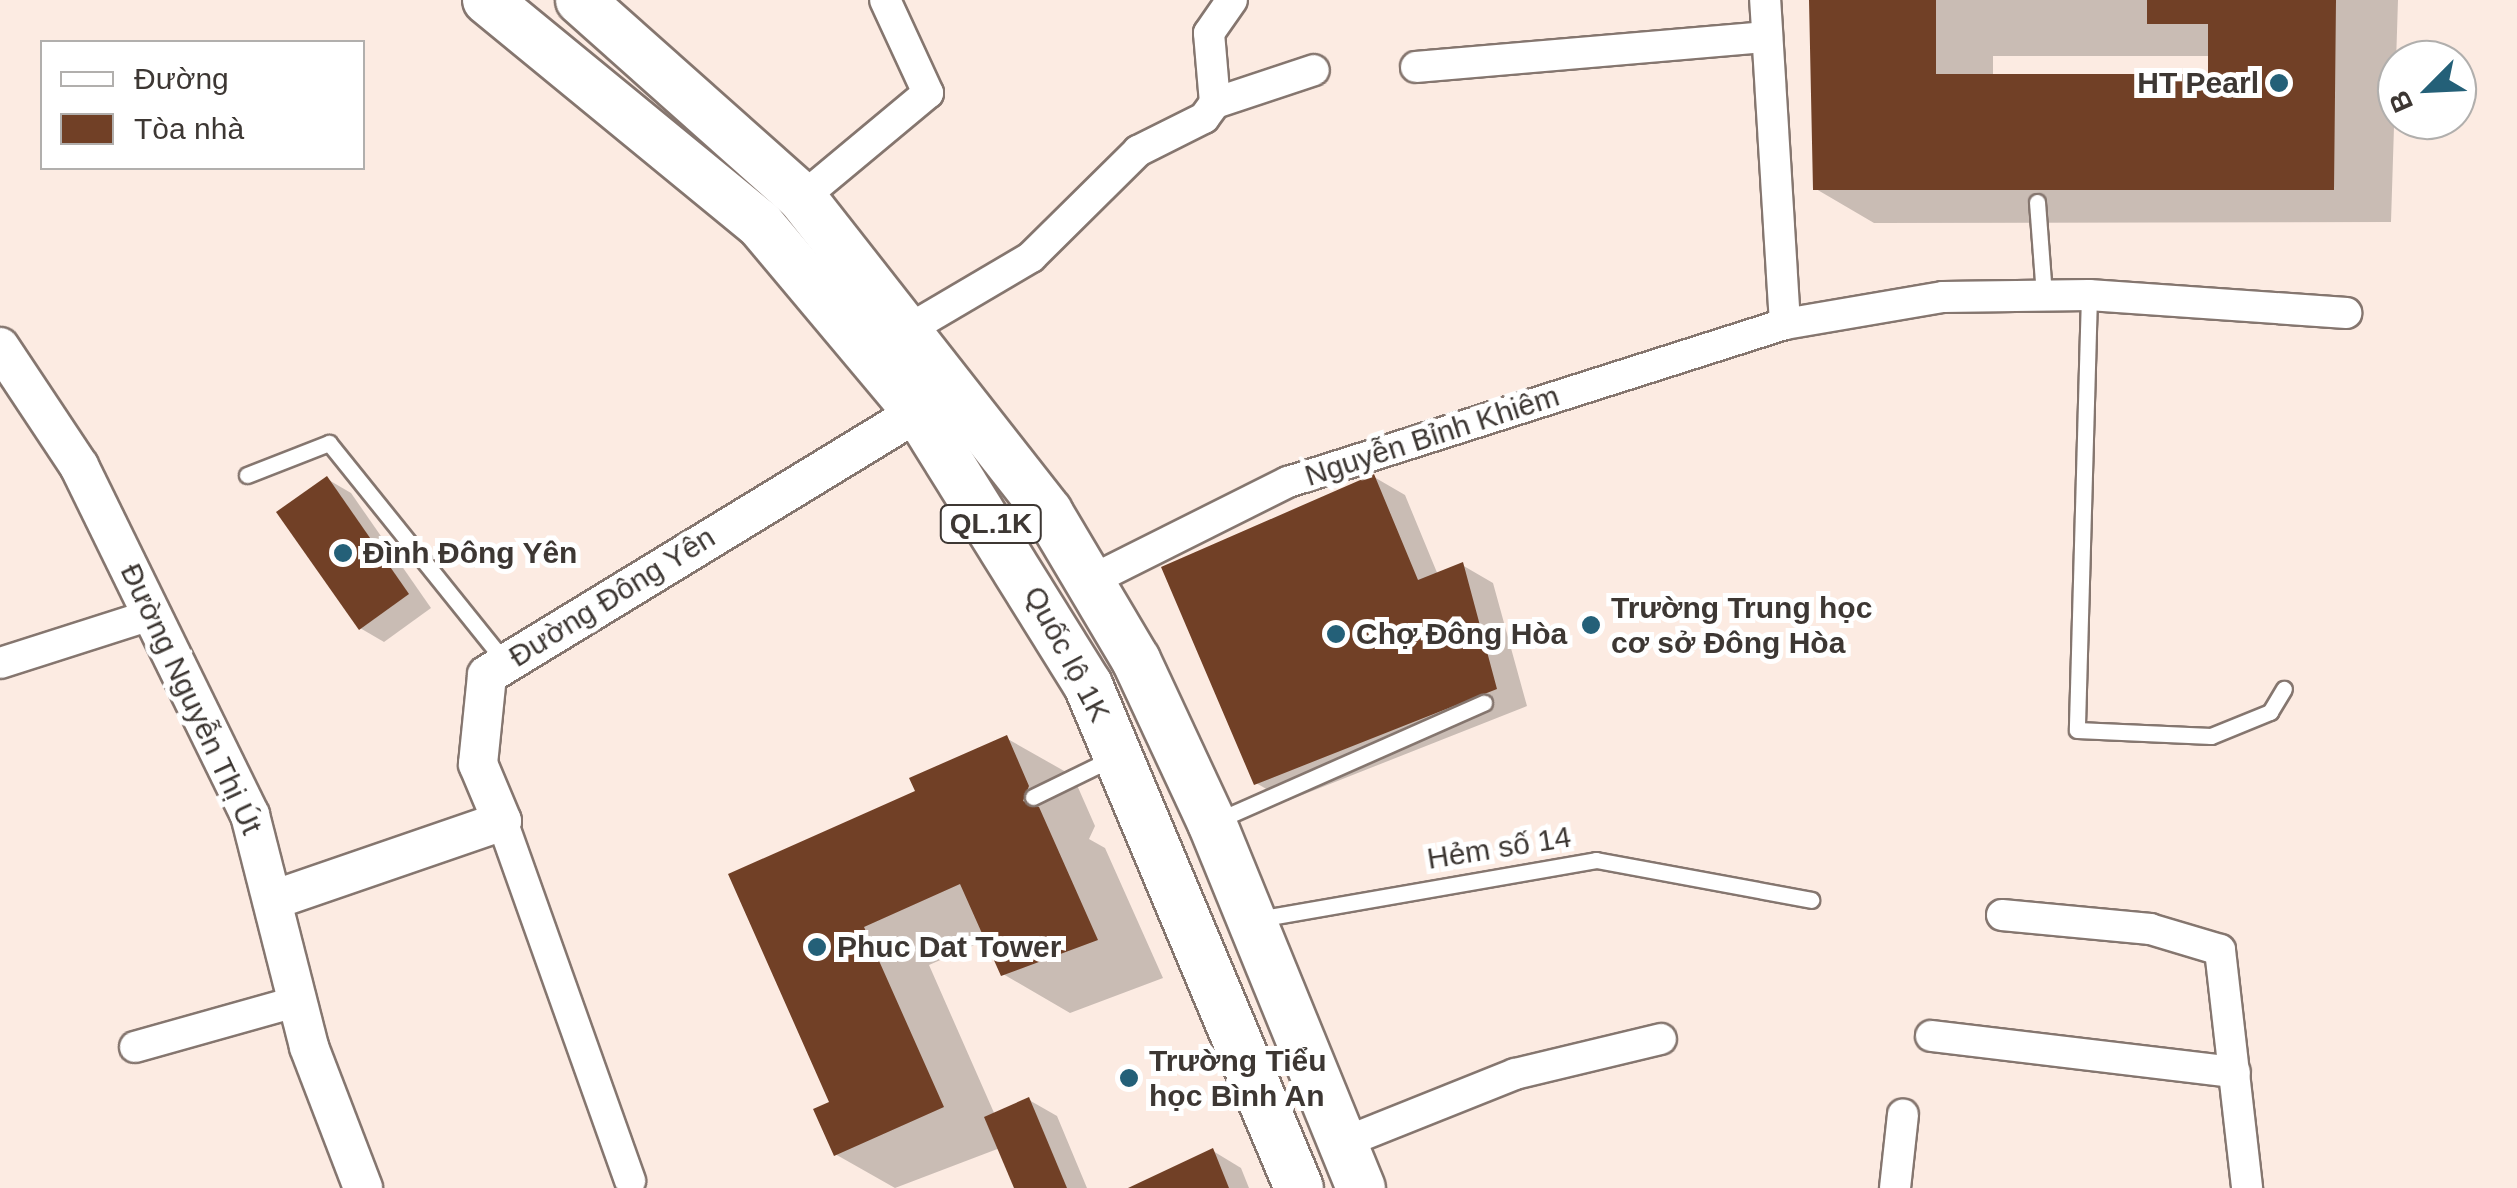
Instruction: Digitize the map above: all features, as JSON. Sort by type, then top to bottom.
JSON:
[{"type":"main road","name":"Quốc lộ 1K","points":[[487,0],[760,224],[918,412],[1045,605],[1119,756],[1299,1188]]},
{"type":"main road","name":"Quốc lộ 1K","points":[[580,0],[802,198],[909,329],[1092,580],[1212,823],[1346,1142],[1361,1188]]},
{"type":"main road","points":[[1045,605],[1092,580]]},
{"type":"street","points":[[802,198],[928,93],[885,0]]},
{"type":"street","points":[[1215,103],[1209,33],[1232,0]]},
{"type":"street","points":[[1765,0],[1764,37],[1785,324]]},
{"type":"street","points":[[1416,67],[1764,37]]},
{"type":"street","points":[[909,329],[1031,256],[1112,172],[1215,103],[1314,70]]},
{"type":"street","name":"Nguyễn Bỉnh Khiêm","points":[[1092,580],[1288,482],[1785,324],[1943,297],[2090,295],[2346,313]]},
{"type":"street","name":"Đường Nguyễn Thị Út","points":[[0,348],[79,466],[250,815],[276,899],[295,1002],[363,1188]]},
{"type":"street","name":"Đường Đông Yên","points":[[502,822],[478,764],[479,706],[487,676],[918,412]]},
{"type":"street","points":[[0,663],[154,614]]},
{"type":"street","points":[[276,899],[502,822],[630,1181]]},
{"type":"street","points":[[2002,915],[2150,929],[2220,950],[2246,1188]]},
{"type":"street","points":[[135,1047],[295,1002]]},
{"type":"street","points":[[1931,1036],[2235,1072]]},
{"type":"street","points":[[1346,1142],[1515,1074],[1661,1039]]},
{"type":"street","points":[[1895,1188],[1902,1114]]},
{"type":"lane","points":[[2037,202],[2044,296]]},
{"type":"lane","points":[[2090,295],[2077,730],[2211,736],[2270,712],[2284,689]]},
{"type":"lane","points":[[247,475],[330,442],[506,662]]},
{"type":"lane","points":[[1212,823],[1484,703]]},
{"type":"lane","points":[[1033,797],[1119,756]]},
{"type":"lane","name":"Hẻm số 14","points":[[1254,920],[1596,860],[1811,900]]},
{"type":"building","points":[[1809,0],[1936,0],[1936,74],[2208,74],[2208,24],[2147,24],[2147,0],[2336,0],[2334,190],[1813,190]]},
{"type":"building","name":"Chợ Đông Hòa","points":[[1374,474],[1418,580],[1463,562],[1497,689],[1254,785],[1161,567]]},
{"type":"building","name":"Đình Đông Yên","points":[[327,476],[409,594],[359,630],[276,512]]},
{"type":"building","name":"Phuc Dat Tower","points":[[1007,735],[1029,786],[1023,801],[1039,807],[1098,940],[1001,976],[960,884],[864,927],[944,1107],[834,1156],[813,1109],[829,1102],[728,874],[915,791],[909,778]]},
{"type":"building","points":[[1029,1097],[1067,1188],[1014,1188],[984,1117]]},
{"type":"building","points":[[1213,1148],[1229,1188],[1128,1188]]},
{"type":"place","name":"HT Pearl","points":[[2279,83]]},
{"type":"place","name":"Đình Đông Yên","points":[[343,553]]},
{"type":"place","name":"Trường Trung học cơ sở Đông Hòa","points":[[1591,625]]},
{"type":"place","name":"Chợ Đông Hòa","points":[[1336,634]]},
{"type":"place","name":"Phuc Dat Tower","points":[[817,947]]},
{"type":"place","name":"Trường Tiểu học Bình An","points":[[1129,1078]]}]
